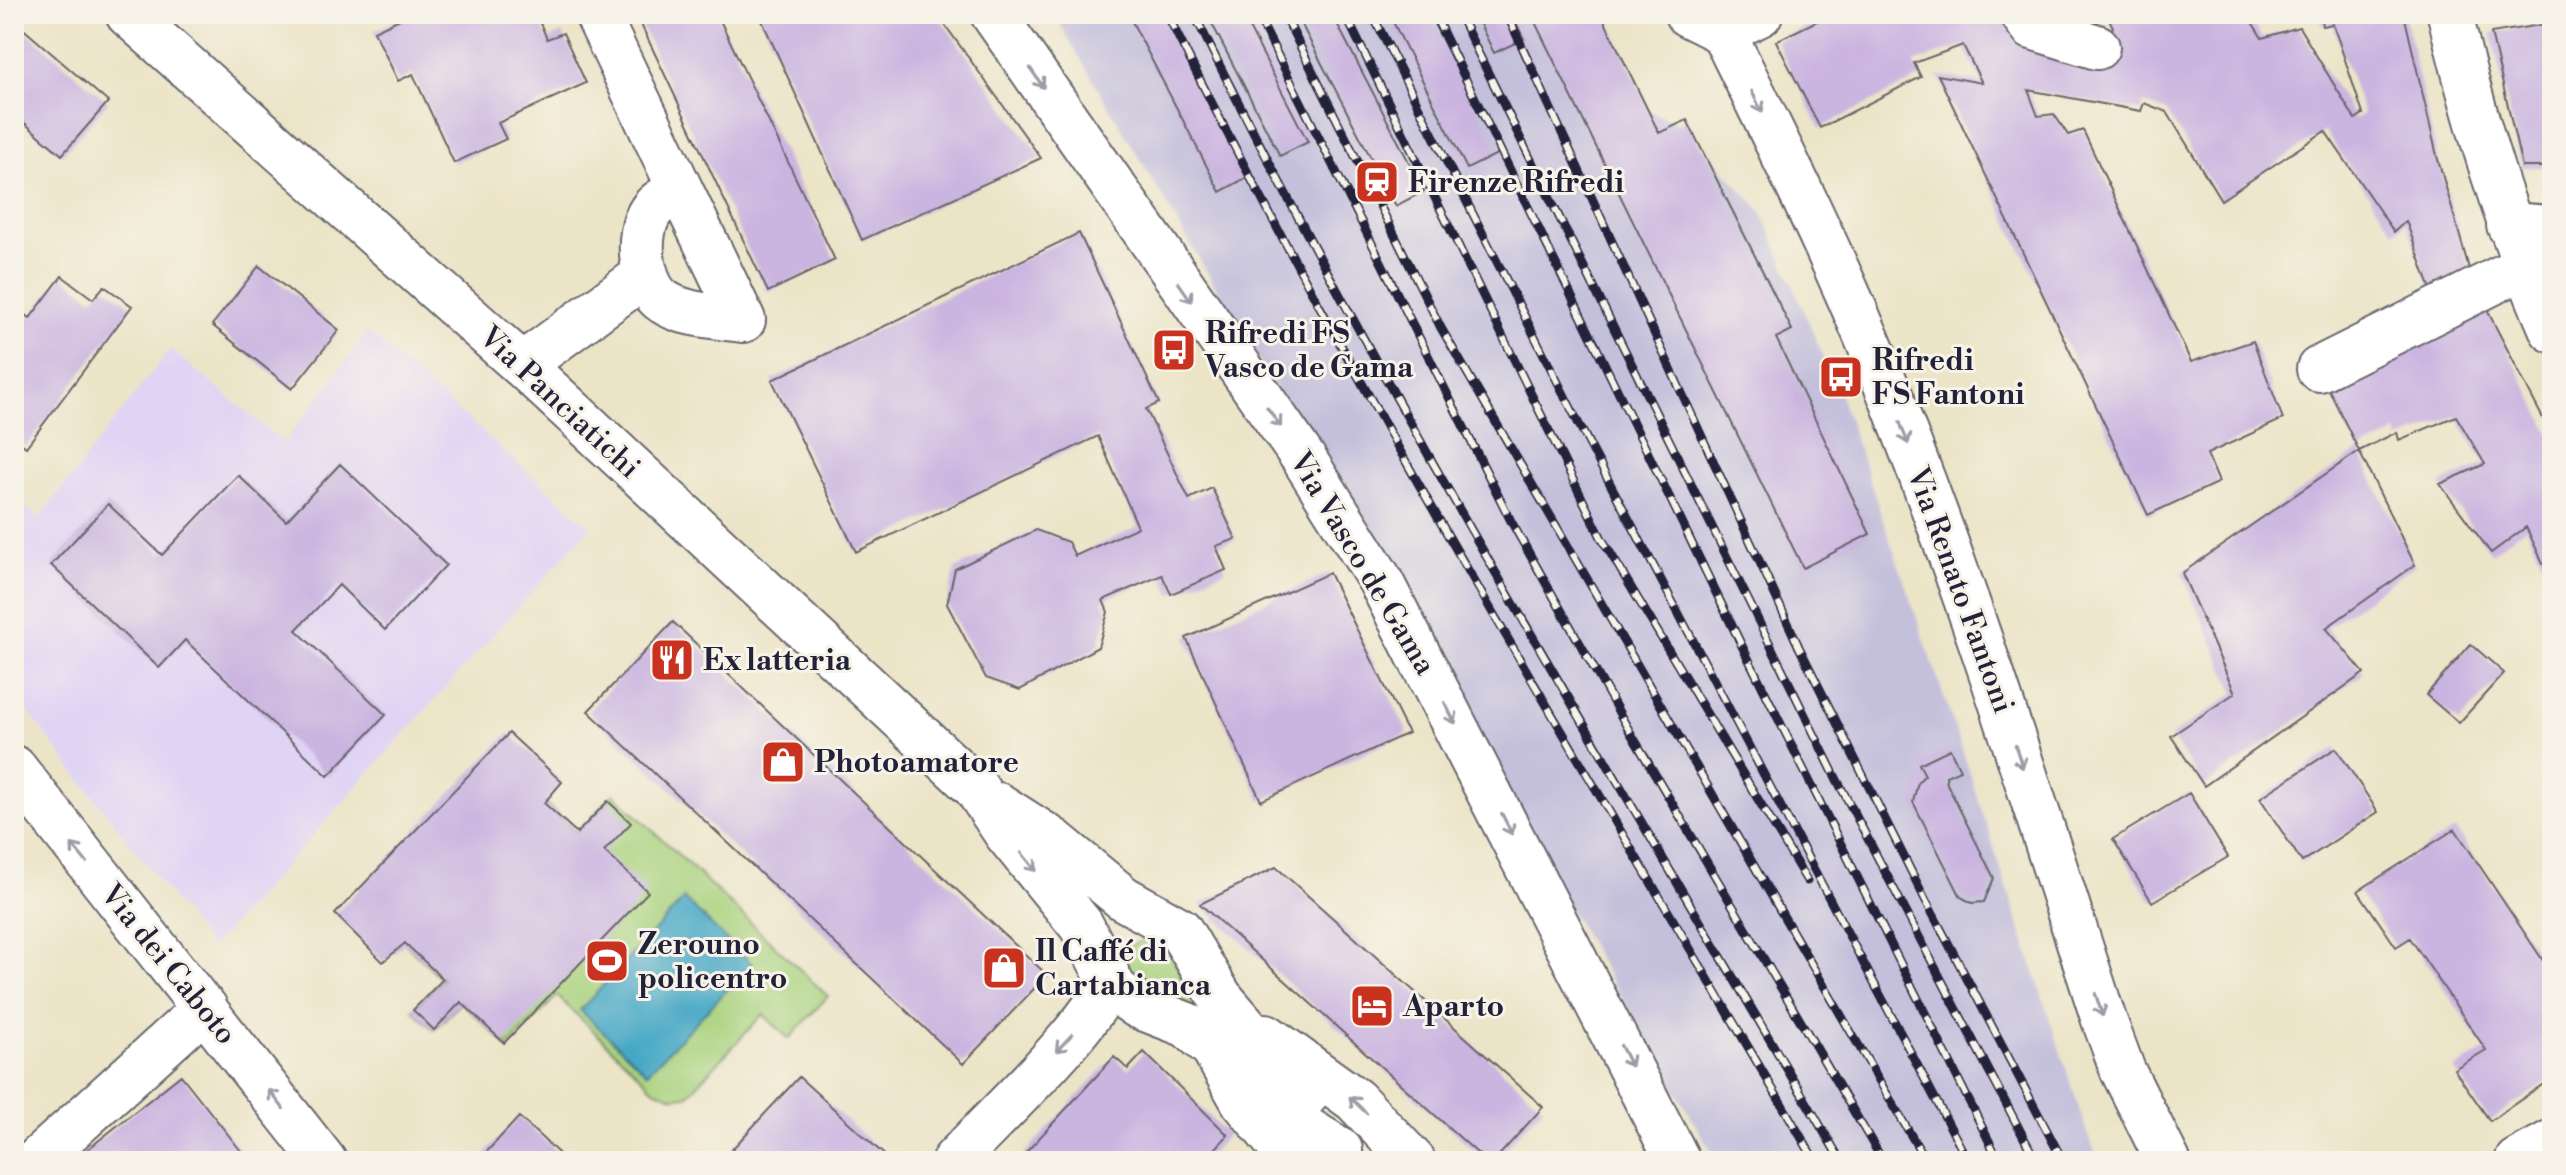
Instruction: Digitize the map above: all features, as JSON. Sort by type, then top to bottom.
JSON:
[{"type":"street","name":"Via Panciatichi","points":[[128,14],[522,365],[985,798],[1054,841],[1123,898],[1166,920],[1186,938],[1220,997],[1290,1057],[1355,1100],[1413,1161]]},
{"type":"street","points":[[597,14],[743,320],[671,306],[660,300],[646,274],[645,222],[662,200],[681,191]]},
{"type":"street","name":"Via Vasco de Gama","points":[[993,14],[1304,459],[1380,580],[1674,1157]]},
{"type":"street","points":[[2450,14],[2471,105],[2509,225],[2552,330]]},
{"type":"street","points":[[2024,16],[2032,27],[2097,47]]},
{"type":"street","name":"Via Renato Fantoni","points":[[1723,20],[1813,214],[1876,361],[1949,551],[2103,1017],[2123,1071],[2168,1161]]},
{"type":"street","points":[[2509,225],[2552,228]]},
{"type":"street","points":[[2319,369],[2525,266]]},
{"type":"street","points":[[522,365],[646,274]]},
{"type":"street","name":"Via dei Caboto","points":[[14,768],[324,1161]]},
{"type":"street","name":"Via Panciatichi","points":[[985,798],[1006,833],[1081,925],[1115,990],[1130,1002],[1176,1019],[1212,1046],[1228,1080],[1292,1161]]},
{"type":"street","points":[[954,1161],[1079,1027],[1101,999],[1109,980],[1107,954],[1118,934],[1135,921],[1166,920]]},
{"type":"street","points":[[1220,997],[1292,1079],[1344,1156]]},
{"type":"street","points":[[36,1161],[205,1008]]},
{"type":"street","points":[[1212,1046],[1306,1129],[1344,1156]]},
{"type":"street","points":[[2517,1161],[2552,1142]]},
{"type":"shaded area","points":[[1054,14],[1606,14],[1650,111],[1684,127],[1761,211],[1840,395],[1957,734],[2089,1139],[2100,1161],[1717,1161],[1565,902],[1352,517]]},
{"type":"shaded area","points":[[368,332],[591,527],[211,948],[14,694],[14,498],[40,517],[170,349],[284,443]]},
{"type":"green space","name":"Zerouno policentro","points":[[535,794],[577,833],[614,794],[828,996],[789,1039],[763,1014],[687,1096],[673,1097],[655,1090],[557,996],[508,1047],[461,1002],[434,1030],[413,1010],[442,979],[398,936]]},
{"type":"green space","points":[[1147,939],[1167,948],[1200,1011],[1135,988],[1122,959],[1131,945]]},
{"type":"water","points":[[684,899],[752,964],[647,1073],[580,1010]]},
{"type":"building","points":[[410,14],[536,14],[547,39],[563,33],[586,83],[498,123],[506,139],[454,163],[413,74],[398,81],[374,31]]},
{"type":"building","points":[[636,14],[717,14],[835,260],[768,292]]},
{"type":"building","points":[[759,14],[937,14],[1041,158],[862,240]]},
{"type":"building","points":[[1128,14],[1164,14],[1248,177],[1220,192]]},
{"type":"building","points":[[1207,14],[1242,14],[1308,142],[1280,156]]},
{"type":"building","points":[[1296,14],[1332,14],[1424,191],[1396,206]]},
{"type":"building","points":[[1389,14],[1429,14],[1499,153],[1467,169]]},
{"type":"building","points":[[1475,14],[1512,14],[1524,39],[1494,53]]},
{"type":"building","points":[[1531,14],[1601,14],[1659,133],[1687,120],[1792,330],[1776,338],[1870,534],[1803,568]]},
{"type":"building","points":[[1831,14],[2030,14],[2096,58],[2113,27],[2108,17],[2085,27],[2063,14],[2247,14],[2262,38],[2299,27],[2355,119],[2363,114],[2333,24],[2322,26],[2320,14],[2404,14],[2437,156],[2470,272],[2434,298],[2406,221],[2394,232],[2325,131],[2221,200],[2167,112],[2144,103],[2141,111],[2028,90],[2038,116],[2054,114],[2068,135],[2083,130],[2191,362],[2253,341],[2283,419],[2207,454],[2219,482],[2148,515],[1938,75],[1982,83],[1963,45],[1914,63],[1921,77],[1820,128],[1776,41]]},
{"type":"building","points":[[2552,23],[2552,167],[2522,167],[2491,33]]},
{"type":"building","points":[[20,26],[108,102],[62,155],[14,114],[14,32]]},
{"type":"building","points":[[1079,233],[1159,403],[1146,409],[1189,499],[1212,488],[1236,539],[1216,546],[1226,570],[1171,594],[1162,575],[1103,600],[1108,612],[1098,647],[1020,690],[986,678],[947,604],[955,569],[1036,530],[1068,542],[1075,556],[1138,527],[1098,436],[856,552],[772,380]]},
{"type":"building","points":[[259,266],[339,330],[292,389],[212,325]]},
{"type":"building","points":[[62,276],[93,299],[104,286],[132,306],[26,447],[14,438],[14,311],[17,308],[30,318]]},
{"type":"building","points":[[2485,306],[2552,436],[2552,582],[2526,527],[2491,553],[2440,484],[2485,464],[2456,416],[2399,440],[2397,432],[2359,451],[2329,390]]},
{"type":"building","points":[[2359,451],[2415,565],[2326,628],[2364,673],[2204,786],[2171,736],[2235,693],[2182,573]]},
{"type":"building","points":[[340,464],[446,565],[385,630],[339,585],[296,630],[386,715],[328,776],[185,640],[159,668],[51,565],[108,504],[162,555],[238,475],[286,521]]},
{"type":"building","points":[[1329,573],[1408,733],[1261,801],[1186,638]]},
{"type":"building","points":[[673,622],[1047,975],[963,1064],[588,711]]},
{"type":"building","points":[[2471,644],[2504,673],[2459,723],[2426,695]]},
{"type":"building","name":"Zerouno policentro","points":[[509,733],[562,782],[544,803],[577,833],[608,801],[631,823],[604,851],[648,892],[504,1043],[461,1002],[434,1030],[413,1010],[443,979],[405,943],[383,962],[335,914]]},
{"type":"building","points":[[2336,748],[2378,812],[2302,862],[2260,798]]},
{"type":"building","points":[[1950,749],[1960,770],[1946,776],[1947,784],[1994,878],[1984,902],[1972,903],[1961,897],[1913,802],[1918,782],[1925,775],[1919,764]]},
{"type":"building","points":[[2189,793],[2228,857],[2152,902],[2113,839]]},
{"type":"building","points":[[2455,829],[2552,974],[2552,1078],[2490,1121],[2454,1069],[2486,1050],[2410,938],[2396,947],[2358,891]]},
{"type":"building","name":"Aparto","points":[[1276,867],[1543,1107],[1494,1161],[1486,1161],[1200,904]]},
{"type":"building","points":[[1144,1052],[1228,1135],[1204,1161],[1018,1161],[1114,1057],[1128,1069]]},
{"type":"building","points":[[181,1075],[241,1151],[229,1161],[73,1161]]},
{"type":"building","points":[[799,1077],[891,1161],[721,1161]]},
{"type":"building","points":[[519,1117],[567,1161],[478,1161]]},
{"type":"railway","points":[[1167,14],[1319,306],[1399,450],[1815,1161]]},
{"type":"railway","points":[[1194,14],[1268,161],[1426,450],[1841,1161]]},
{"type":"railway","points":[[1257,14],[1512,523],[1626,725],[1883,1161]]},
{"type":"railway","points":[[1284,14],[1441,328],[1926,1161]]},
{"type":"railway","points":[[1345,14],[1602,539],[1807,881]]},
{"type":"railway","points":[[1372,14],[1587,440],[1968,1161]]},
{"type":"railway","points":[[1434,14],[1741,644],[1999,1161]]},
{"type":"railway","points":[[1459,14],[1834,774],[2036,1161]]},
{"type":"railway","points":[[1507,14],[1799,647],[1925,899],[2063,1161]]},
{"type":"place","name":"Firenze Rifredi","points":[[1377,182]]},
{"type":"place","name":"Rifredi FS Vasco de Gama","points":[[1174,350]]},
{"type":"place","name":"Rifredi FS Fantoni","points":[[1841,377]]},
{"type":"place","name":"Ex latteria","points":[[672,660]]},
{"type":"place","name":"Photoamatore","points":[[783,762]]},
{"type":"place","name":"Zerouno policentro","points":[[607,961]]},
{"type":"place","name":"Il Caffé di Cartabianca","points":[[1004,968]]},
{"type":"place","name":"Aparto","points":[[1372,1006]]}]
